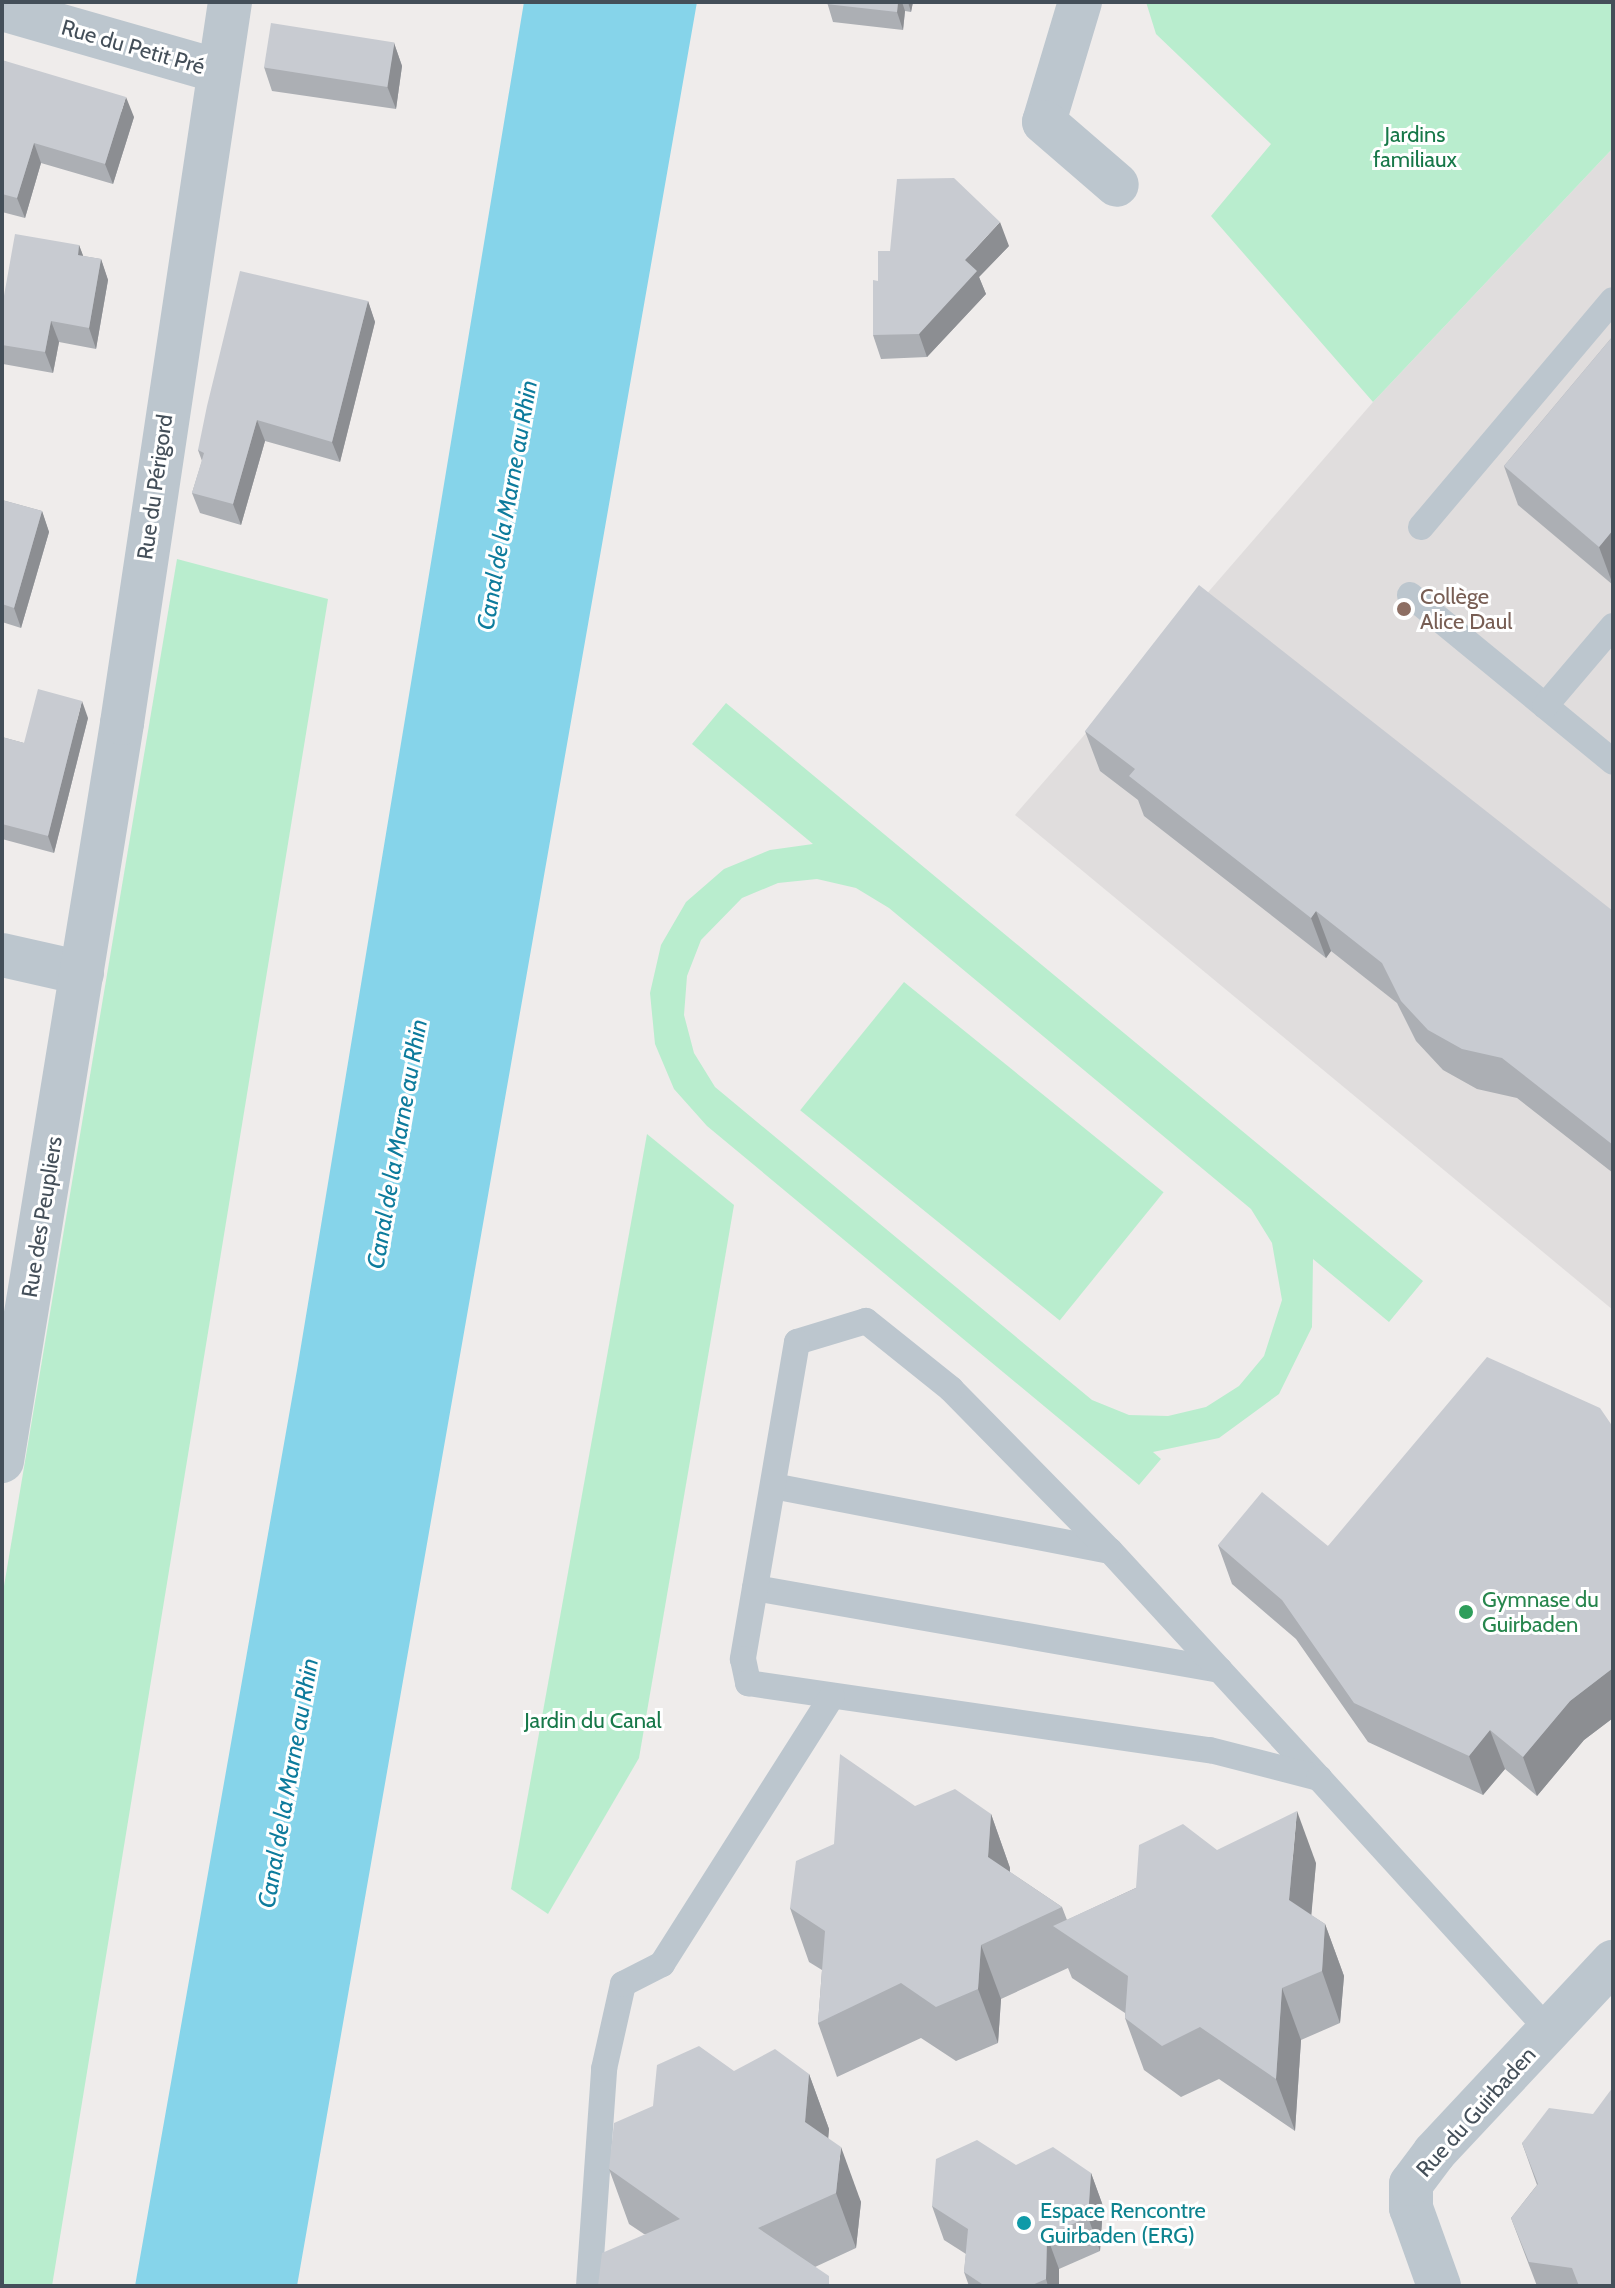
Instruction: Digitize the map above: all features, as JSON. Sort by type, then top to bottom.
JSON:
[{"type":"street","name":"Rue du Périgord","points":[[82,973],[230,2]]},
{"type":"street","points":[[1080,2],[1044,122],[1117,185]]},
{"type":"street","name":"Rue du Petit Pré","points":[[2,9],[218,71]]},
{"type":"street","points":[[2,955],[82,973]]},
{"type":"street","name":"Rue des Peupliers","points":[[2,1461],[82,973]]},
{"type":"street","name":"Rue du Guirbaden","points":[[1439,2286],[1411,2208],[1411,2184],[1434,2153],[1532,2053],[1547,2029],[1613,1962]]},
{"type":"lane","points":[[1421,527],[1613,300]]},
{"type":"lane","points":[[1410,595],[1613,762]]},
{"type":"lane","points":[[1545,706],[1613,626]]},
{"type":"lane","points":[[1319,1778],[1210,1750],[748,1683],[743,1659],[797,1342],[866,1321],[951,1389],[1110,1551],[1319,1778],[1547,2029]]},
{"type":"lane","points":[[773,1486],[1110,1551]]},
{"type":"lane","points":[[755,1588],[1220,1670]]},
{"type":"lane","points":[[589,2286],[604,2069],[623,1984],[662,1964],[832,1696]]},
{"type":"shaded area","name":"Collège Alice Daul","points":[[1613,148],[1613,1310],[1015,815],[1373,402]]},
{"type":"green space","name":"Jardins familiaux","points":[[1146,2],[1613,2],[1613,148],[1373,402],[1211,216],[1271,144],[1156,34]]},
{"type":"green space","points":[[177,559],[328,599],[52,2286],[2,2286],[2,1598]]},
{"type":"green space","points":[[726,703],[1423,1281],[1389,1322],[1313,1259],[1312,1327],[1279,1394],[1219,1438],[1153,1452],[1161,1459],[1139,1485],[707,1126],[674,1089],[655,1044],[650,993],[661,945],[686,902],[724,869],[770,850],[813,844],[692,744]],"holes":[[[817,879],[856,888],[889,908],[1251,1209],[1272,1243],[1282,1300],[1264,1356],[1239,1386],[1206,1407],[1168,1416],[1129,1415],[1092,1400],[715,1087],[694,1053],[684,1015],[687,976],[701,940],[742,898],[778,883]]]},
{"type":"green space","points":[[904,982],[1164,1192],[1060,1320],[800,1110]]},
{"type":"green space","name":"Jardin du Canal","points":[[647,1134],[734,1205],[639,1758],[548,1914],[511,1889]]},
{"type":"water","name":"Canal de la Marne au Rhin","points":[[524,2],[697,2],[297,2286],[135,2286],[297,1370]]},
{"type":"building","points":[[827,2],[898,2],[897,12]]},
{"type":"building","points":[[271,23],[394,43],[387,87],[264,67]]},
{"type":"building","points":[[2,60],[126,97],[105,164],[34,143],[17,198],[2,194]]},
{"type":"building","points":[[954,178],[1000,222],[965,260],[977,271],[919,334],[873,335],[873,280],[878,281],[878,251],[890,251],[897,179]]},
{"type":"building","points":[[15,234],[79,245],[78,255],[101,259],[89,328],[51,321],[45,352],[2,345],[2,307]]},
{"type":"building","points":[[240,271],[368,301],[332,442],[257,420],[233,504],[192,493],[204,453],[198,450],[207,406]]},
{"type":"building","points":[[1613,336],[1613,530],[1599,547],[1504,466]]},
{"type":"building","points":[[2,500],[42,511],[14,608],[2,604]]},
{"type":"building","points":[[1199,585],[1613,911],[1613,1145],[1502,1058],[1462,1049],[1428,1030],[1401,1001],[1382,963],[1316,911],[1311,918],[1129,776],[1135,769],[1085,731]]},
{"type":"building","points":[[38,689],[82,701],[48,836],[2,824],[2,737],[24,743]]},
{"type":"building","name":"Gymnase du Guirbaden","points":[[1487,1357],[1600,1408],[1613,1427],[1613,1668],[1570,1701],[1523,1757],[1490,1730],[1469,1756],[1354,1703],[1282,1600],[1218,1545],[1262,1492],[1328,1546]]},
{"type":"building","points":[[840,1754],[915,1806],[955,1789],[991,1814],[988,1857],[1062,1907],[981,1945],[978,1989],[936,2007],[901,1983],[818,2023],[825,1931],[790,1908],[796,1861],[834,1844]]},
{"type":"building","points":[[1297,1811],[1289,1900],[1325,1924],[1322,1971],[1282,1988],[1276,2079],[1200,2027],[1162,2046],[1125,2018],[1128,1976],[1053,1926],[1136,1888],[1139,1845],[1183,1824],[1217,1850]]},
{"type":"building","points":[[699,2046],[734,2071],[775,2049],[809,2074],[805,2122],[841,2147],[836,2193],[758,2228],[829,2276],[829,2286],[598,2286],[602,2253],[680,2219],[609,2169],[614,2123],[653,2106],[657,2065]]},
{"type":"building","points":[[1613,2087],[1613,2286],[1579,2286],[1572,2268],[1529,2262],[1511,2218],[1538,2184],[1522,2143],[1549,2108],[1593,2114]]},
{"type":"building","name":"Espace Rencontre Guirbaden (ERG)","points":[[977,2140],[1016,2165],[1053,2147],[1091,2173],[1088,2217],[1047,2236],[1046,2279],[1030,2286],[985,2286],[964,2272],[968,2229],[932,2206],[936,2159]]},
{"type":"place","name":"Collège Alice Daul","points":[[1404,609]]},
{"type":"place","name":"Gymnase du Guirbaden","points":[[1466,1612]]},
{"type":"place","name":"Espace Rencontre Guirbaden (ERG)","points":[[1024,2223]]}]
